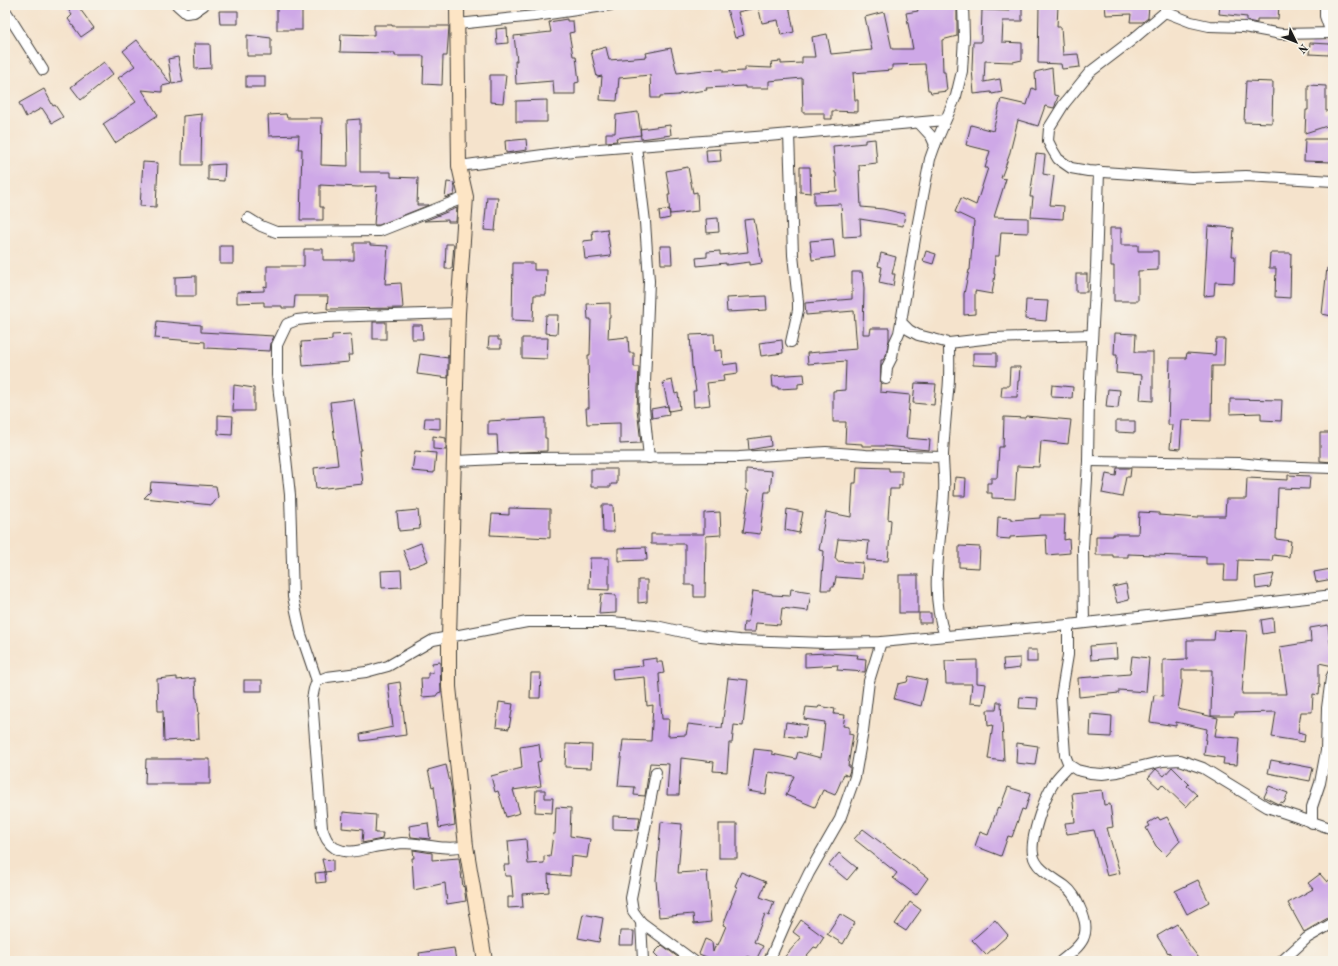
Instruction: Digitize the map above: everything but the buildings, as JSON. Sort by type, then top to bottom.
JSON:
[{"type":"street","points":[[177,5],[186,12],[194,12],[204,5]]},
{"type":"street","points":[[458,5],[459,166],[466,197],[458,313],[448,687],[466,846],[485,961]]},
{"type":"street","points":[[458,24],[535,16],[611,5]]},
{"type":"street","points":[[886,378],[887,367],[892,357],[894,344],[899,333],[930,159],[956,96],[962,71],[964,37],[963,5]]},
{"type":"street","points":[[1324,5],[1325,16],[1332,33],[1281,34],[1244,27],[1209,26],[1191,22],[1165,8],[1132,40],[1090,72],[1064,104],[1049,128],[1048,141],[1058,159],[1071,168],[1088,171],[1192,178],[1246,176],[1333,181]]},
{"type":"street","points":[[5,10],[43,70]]},
{"type":"street","points":[[459,166],[573,151],[945,120]]},
{"type":"street","points":[[919,123],[931,136],[935,145]]},
{"type":"street","points":[[789,134],[793,255],[798,302],[798,310],[791,342]]},
{"type":"street","points":[[636,146],[645,222],[649,281],[644,408],[649,458]]},
{"type":"street","points":[[1084,623],[1083,548],[1088,461],[1089,397],[1099,171]]},
{"type":"street","points":[[248,218],[261,226],[276,232],[380,231],[466,197]]},
{"type":"street","points":[[458,313],[325,317],[297,320],[287,324],[277,346],[277,375],[290,495],[293,597],[301,634],[317,681],[312,699],[322,828],[326,840],[335,848],[351,852],[402,843],[431,847],[456,848],[466,846]]},
{"type":"street","points":[[901,322],[909,330],[918,335],[949,343],[992,338],[1092,335]]},
{"type":"street","points":[[945,636],[939,620],[937,574],[944,490],[943,457],[948,391],[949,343]]},
{"type":"street","points":[[455,461],[521,458],[739,457],[826,452],[866,455],[943,457]]},
{"type":"street","points":[[1088,461],[1239,463],[1267,466],[1333,468]]},
{"type":"street","points":[[317,681],[327,677],[366,672],[388,666],[433,640],[527,622],[612,622],[656,626],[702,636],[739,640],[826,643],[881,642],[1068,625],[1333,595]]},
{"type":"street","points":[[1068,625],[1068,655],[1061,697],[1065,756],[1069,765],[1077,770],[1102,774],[1118,772],[1163,761],[1180,760],[1203,768],[1267,807],[1333,829]]},
{"type":"street","points":[[769,961],[809,873],[840,819],[854,777],[863,732],[869,681],[881,642]]},
{"type":"street","points":[[1312,823],[1312,807],[1320,783],[1326,751],[1327,708],[1331,678],[1333,674]]},
{"type":"street","points":[[1065,960],[1085,937],[1087,927],[1074,894],[1037,863],[1033,855],[1033,840],[1043,805],[1053,784],[1069,765]]},
{"type":"street","points":[[656,772],[631,898],[633,911],[641,922],[660,934],[694,961]]},
{"type":"street","points":[[641,922],[643,961]]},
{"type":"street","points":[[1282,961],[1308,938],[1333,923]]},
{"type":"street","points":[[643,943],[660,934]]}]
